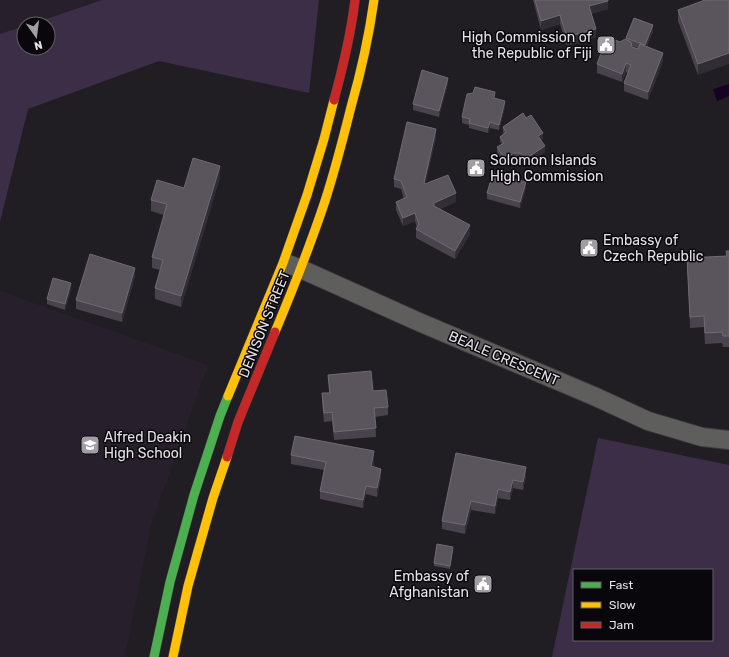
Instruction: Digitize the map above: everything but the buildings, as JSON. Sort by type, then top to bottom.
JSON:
[{"type":"street","name":"DENISON STREET","points":[[154,657],[170,582],[194,495],[218,423],[283,263],[307,195],[341,74],[355,0]]},
{"type":"street","name":"DENISON STREET","points":[[173,657],[188,586],[216,490],[238,422],[301,269],[325,201],[359,78],[371,22],[374,0]]},
{"type":"street","name":"BEALE CRESCENT","points":[[283,263],[301,269],[419,322],[648,420],[702,436],[729,440]]},
{"type":"shaded area","points":[[0,0],[102,0],[55,16],[16,16],[16,29],[0,34]]},
{"type":"shaded area","points":[[102,0],[319,0],[309,93],[159,61],[28,109],[0,222],[0,34],[16,29],[16,56],[56,56],[56,16],[55,16]]},
{"type":"shaded area","points":[[729,84],[729,96],[717,101],[713,89]]},
{"type":"shaded area","name":"Alfred Deakin High School","points":[[0,291],[208,365],[151,525],[125,657],[0,657]]},
{"type":"shaded area","points":[[598,438],[729,465],[729,657],[552,657]]},
{"type":"traffic: fast","points":[[154,657],[170,582],[194,495],[228,396]]},
{"type":"traffic: slow","points":[[275,332],[295,284],[332,178],[361,67],[370,27],[374,0]]},
{"type":"traffic: slow","points":[[228,396],[283,263],[307,195],[334,100]]},
{"type":"traffic: slow","points":[[173,657],[188,586],[213,498],[227,457]]},
{"type":"traffic: jam","points":[[334,100],[341,75],[355,0]]},
{"type":"traffic: jam","points":[[227,457],[238,422],[275,332]]},
{"type":"place","name":"High Commission of the Republic of Fiji","points":[[606,45]]},
{"type":"place","name":"Solomon Islands High Commission","points":[[476,168]]},
{"type":"place","name":"Embassy of Czech Republic","points":[[589,248]]},
{"type":"place","name":"Alfred Deakin High School","points":[[90,445]]},
{"type":"place","name":"Embassy of Afghanistan","points":[[483,584]]}]
